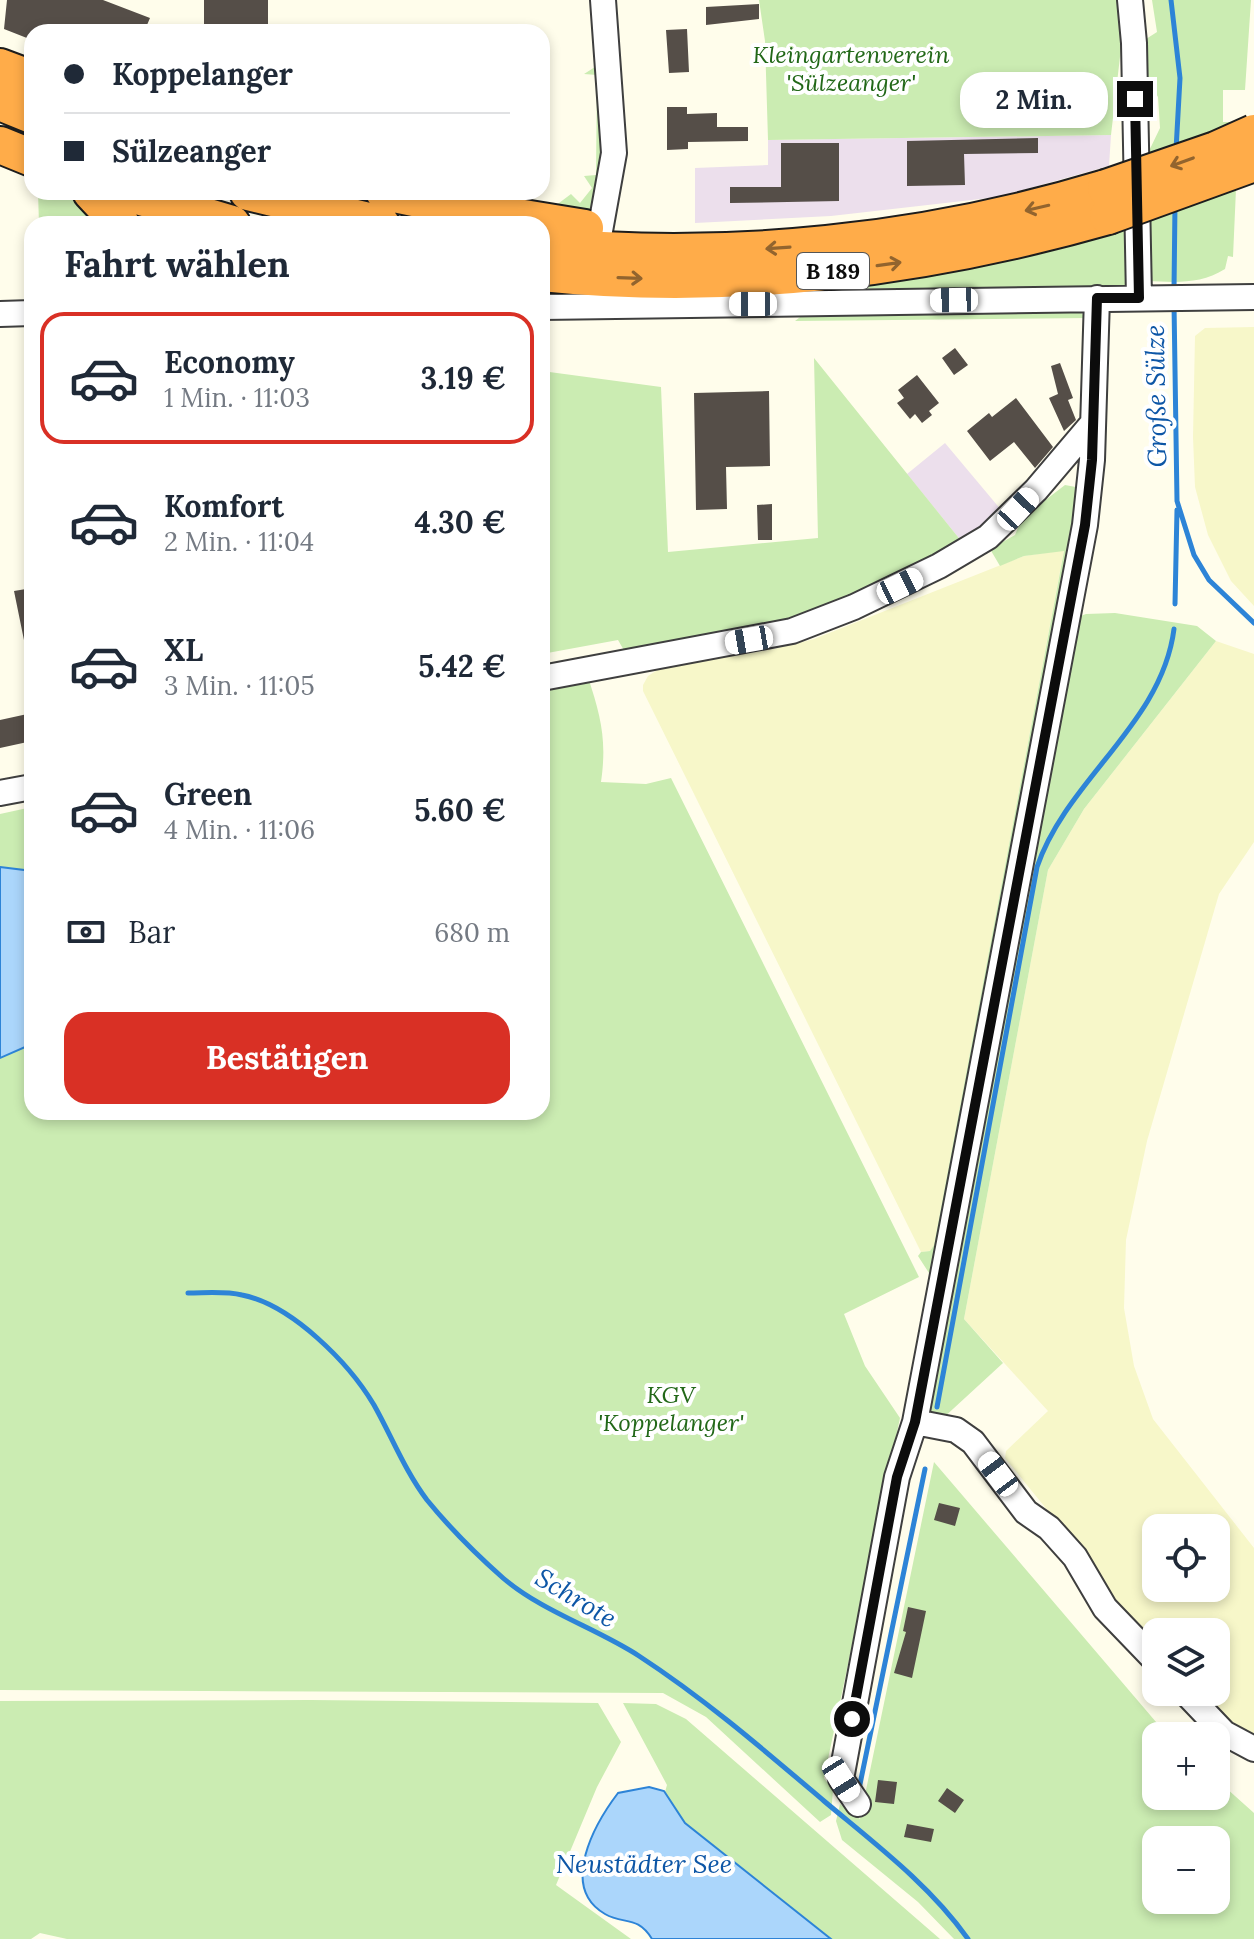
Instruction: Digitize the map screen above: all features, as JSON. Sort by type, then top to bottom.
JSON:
[{"type":"highway","points":[[0,67],[24,76]]},
{"type":"highway","points":[[0,102],[24,112]]},
{"type":"highway","points":[[0,124],[24,134]]},
{"type":"highway","name":"B 189","points":[[550,246],[699,252],[814,246],[924,231],[1032,209],[1107,202],[1254,133]]},
{"type":"highway","points":[[0,145],[24,155]]},
{"type":"highway","name":"B 189","points":[[550,273],[675,279],[795,275],[973,250],[1107,202],[1254,163]]},
{"type":"highway","points":[[98,200],[114,216]]},
{"type":"highway","points":[[151,200],[205,216]]},
{"type":"highway","points":[[208,200],[261,216]]},
{"type":"highway","points":[[281,200],[348,216]]},
{"type":"highway","points":[[422,200],[506,216]]},
{"type":"highway","points":[[550,223],[672,239],[699,252]]},
{"type":"street","points":[[600,231],[614,153],[603,0]]},
{"type":"street","points":[[1130,0],[1150,298]]},
{"type":"street","points":[[550,307],[1254,297]]},
{"type":"street","points":[[858,1804],[841,1779],[897,1477],[915,1422],[1085,525],[1097,298]]},
{"type":"street","points":[[0,314],[24,313]]},
{"type":"street","points":[[550,676],[792,631],[854,607],[939,566],[988,537],[1036,490],[1092,424]]},
{"type":"street","points":[[0,793],[24,788]]},
{"type":"street","points":[[915,1422],[951,1429],[967,1436],[1026,1512],[1049,1528],[1075,1557],[1105,1608],[1142,1646]]},
{"type":"street","points":[[1198,1706],[1224,1733],[1254,1749]]},
{"type":"shaded area","points":[[1111,135],[1109,166],[998,197],[831,216],[695,223],[695,168],[768,165],[768,140]]},
{"type":"shaded area","points":[[945,443],[1002,511],[962,542],[907,474]]},
{"type":"green space","name":"Kleingartenverein 'Sülzeanger'","points":[[759,0],[1121,0],[1124,22],[1111,135],[768,140],[765,41]]},
{"type":"green space","points":[[1152,0],[1251,0],[1245,90],[1223,90],[1223,122],[1244,122],[1236,189],[1233,257],[1228,256],[1225,269],[1196,280],[1147,281],[1144,246],[1148,153],[1160,128],[1158,97],[1144,74],[1146,39],[1157,32]]},
{"type":"green space","points":[[595,67],[603,72],[606,170],[596,205],[586,218],[551,209],[571,194],[580,203],[592,188],[584,176],[596,175],[597,75],[584,74]]},
{"type":"green space","points":[[38,200],[75,200],[95,216],[39,216]]},
{"type":"green space","points":[[1128,228],[1128,283],[1124,286],[839,289],[966,270]]},
{"type":"green space","points":[[1075,308],[1087,318],[795,321],[804,314]]},
{"type":"green space","points":[[1254,327],[1254,606],[1231,581],[1208,535],[1195,487],[1193,437],[1195,336],[1205,328]]},
{"type":"green space","points":[[814,358],[962,542],[820,614],[625,652],[618,640],[550,653],[550,372],[661,387],[668,552],[818,538]]},
{"type":"green space","points":[[1065,485],[1081,488],[940,1251],[929,1273],[918,1256],[921,1252],[930,1251],[934,1245],[1064,551],[1024,556],[1000,566],[990,549],[1015,535],[1022,518]]},
{"type":"green space","points":[[1064,550],[934,1245],[930,1251],[921,1252],[643,691],[643,685],[648,676],[659,669],[814,639],[1024,556]]},
{"type":"green space","points":[[1115,613],[1197,626],[1216,641],[1084,809],[1048,870],[964,1319],[1003,1363],[941,1420],[929,1416],[926,1386],[1075,618],[1086,614]]},
{"type":"green space","points":[[1216,641],[1254,654],[1254,842],[1219,894],[1147,1141],[1126,1240],[1124,1308],[1134,1366],[1153,1419],[1227,1514],[1142,1514],[1142,1602],[1230,1602],[1230,1517],[1254,1548],[1254,1740],[1230,1725],[1211,1706],[1230,1706],[1230,1618],[1142,1618],[1142,1633],[1109,1599],[1083,1554],[1005,1458],[1006,1451],[1048,1411],[964,1319],[1048,870],[1084,809]]},
{"type":"green space","name":"KGV 'Koppelanger'","points":[[588,677],[602,729],[601,782],[646,784],[671,778],[919,1277],[844,1314],[865,1366],[900,1418],[824,1778],[833,1790],[831,1815],[820,1822],[706,1717],[663,1693],[0,1690],[0,1058],[24,1048],[24,1120],[550,1120],[550,684]]},
{"type":"green space","points":[[24,809],[24,870],[0,867],[0,814]]},
{"type":"green space","points":[[934,1462],[1156,1722],[1142,1722],[1142,1810],[1230,1810],[1230,1792],[1254,1813],[1254,1939],[954,1939],[918,1902],[842,1840],[836,1821],[840,1804],[860,1819]]},
{"type":"green space","points":[[0,1701],[598,1703],[621,1742],[597,1787],[556,1885],[631,1939],[67,1939],[40,1933],[31,1939],[0,1939]]},
{"type":"green space","points":[[623,1703],[656,1704],[686,1719],[940,1939],[831,1939],[685,1823],[665,1792],[667,1785]]},
{"type":"water","points":[[0,867],[24,870],[24,1048],[0,1058]]},
{"type":"water","name":"Neustädter See","points":[[649,1787],[664,1791],[685,1823],[831,1939],[652,1939],[636,1923],[605,1914],[591,1902],[584,1888],[586,1854],[600,1820],[618,1793]]},
{"type":"building","points":[[7,0],[103,0],[150,18],[147,24],[24,24],[24,37],[4,29]]},
{"type":"building","points":[[204,0],[268,0],[268,24],[204,24]]},
{"type":"building","points":[[759,4],[759,19],[706,25],[706,7]]},
{"type":"building","points":[[687,29],[689,72],[669,73],[666,30]]},
{"type":"building","points":[[667,107],[687,107],[687,114],[717,113],[717,127],[748,127],[748,141],[688,142],[688,149],[667,150]]},
{"type":"building","points":[[1038,138],[1038,153],[964,154],[965,185],[907,186],[907,141]]},
{"type":"building","points":[[781,143],[839,143],[839,201],[730,203],[730,187],[781,187]]},
{"type":"building","points":[[955,348],[968,365],[954,375],[942,358]]},
{"type":"building","points":[[1060,363],[1073,398],[1068,400],[1076,420],[1064,431],[1049,398],[1058,394],[1051,366]]},
{"type":"building","points":[[917,375],[939,403],[929,411],[932,415],[922,423],[915,414],[910,419],[897,403],[904,398],[898,390]]},
{"type":"building","points":[[769,391],[770,466],[726,467],[727,509],[696,510],[694,393]]},
{"type":"building","points":[[1016,398],[1053,447],[1035,468],[1014,442],[990,461],[967,431],[989,413],[992,417]]},
{"type":"building","points":[[772,504],[772,540],[758,540],[757,505]]},
{"type":"building","points":[[24,589],[24,640],[14,591]]},
{"type":"building","points":[[24,715],[24,743],[0,748],[0,720]]},
{"type":"building","points":[[939,1503],[960,1508],[955,1526],[934,1520]]},
{"type":"building","points":[[908,1607],[926,1611],[912,1678],[894,1673],[906,1632],[903,1631]]},
{"type":"building","points":[[878,1780],[897,1782],[894,1804],[875,1802]]},
{"type":"building","points":[[947,1788],[964,1800],[955,1813],[938,1801]]},
{"type":"building","points":[[907,1824],[934,1829],[931,1842],[904,1837]]},
{"type":"waterway","name":"Große Sülze","points":[[1171,0],[1180,78],[1176,150]]},
{"type":"waterway","name":"Große Sülze","points":[[1174,290],[1175,204]]},
{"type":"waterway","name":"Große Sülze","points":[[1174,304],[1177,501],[1194,555],[1209,580],[1254,623]]},
{"type":"waterway","points":[[1175,604],[1177,510]]},
{"type":"waterway","points":[[937,1407],[1037,867],[1051,835],[1069,806],[1152,694],[1166,663],[1174,629]]},
{"type":"waterway","name":"Schrote","points":[[188,1293],[242,1295],[280,1310],[299,1323],[350,1372],[374,1405],[427,1500],[493,1569],[535,1601],[639,1656],[711,1707],[900,1866],[953,1919],[968,1939]]},
{"type":"waterway","points":[[859,1789],[925,1469]]},
{"type":"route","points":[[852,1719],[897,1477],[915,1422],[1085,525],[1092,460],[1097,298],[1139,298],[1135,99]]}]
